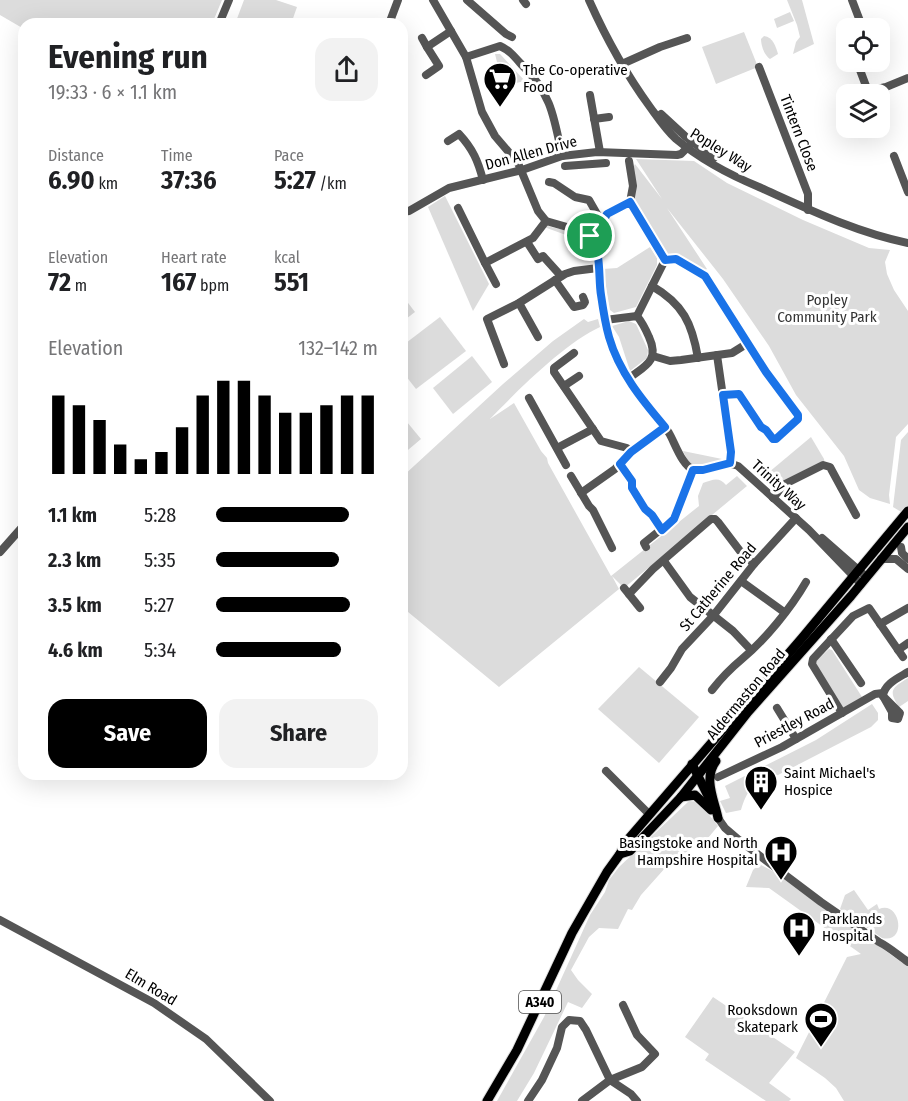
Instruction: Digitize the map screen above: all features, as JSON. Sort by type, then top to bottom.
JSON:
[{"type":"main road","name":"Aldermaston Road","points":[[487,1101],[517,1050],[572,933],[607,872],[621,854],[625,843],[648,813],[666,797],[908,511]]},
{"type":"main road","name":"Aldermaston Road","points":[[621,854],[630,851],[681,797],[708,777],[748,712],[881,559],[896,548],[908,529]]},
{"type":"main road","points":[[887,536],[896,548]]},
{"type":"main road","name":"Aldermaston Road","points":[[855,573],[880,550],[896,548]]},
{"type":"main road","points":[[692,764],[708,777],[718,818]]},
{"type":"main road","name":"A340","points":[[666,797],[674,794],[693,774],[708,777]]},
{"type":"main road","points":[[681,797],[695,795],[699,797],[718,818]]},
{"type":"main road","points":[[648,813],[658,823]]},
{"type":"street","points":[[222,18],[229,0]]},
{"type":"street","points":[[391,18],[398,0]]},
{"type":"street","points":[[433,0],[466,57],[482,112],[495,135],[522,170],[538,211],[546,221],[590,236],[596,246],[605,320],[612,349],[628,379],[665,427],[685,462],[693,470],[674,519],[644,543],[646,547]]},
{"type":"street","points":[[466,57],[500,46],[509,35],[467,0]]},
{"type":"street","name":"Popley Way","points":[[589,0],[630,76],[683,139],[757,186],[808,210],[847,226],[908,243]]},
{"type":"street","points":[[853,0],[859,18]]},
{"type":"street","points":[[427,47],[451,31]]},
{"type":"street","points":[[422,38],[441,69],[426,75]]},
{"type":"street","points":[[622,64],[687,38]]},
{"type":"street","points":[[500,46],[508,50],[536,79],[545,92],[550,103],[562,156]]},
{"type":"street","name":"Tintern Close","points":[[759,67],[808,194],[808,210]]},
{"type":"street","points":[[890,85],[908,78]]},
{"type":"street","points":[[590,94],[589,107],[594,119],[600,152]]},
{"type":"street","points":[[594,119],[609,117]]},
{"type":"street","points":[[448,141],[459,134],[466,141],[478,161],[483,180]]},
{"type":"street","points":[[667,155],[683,139]]},
{"type":"street","name":"Don Allen Drive","points":[[409,212],[449,188],[522,170],[562,156],[600,152],[681,154],[691,145]]},
{"type":"street","points":[[579,153],[580,164]]},
{"type":"street","points":[[894,156],[905,177],[908,192]]},
{"type":"street","points":[[629,161],[633,186],[630,202],[665,260]]},
{"type":"street","points":[[565,166],[606,163]]},
{"type":"street","points":[[549,182],[575,197],[589,200],[597,214],[604,220]]},
{"type":"street","points":[[590,236],[599,229],[607,214],[630,202]]},
{"type":"street","points":[[458,208],[496,284]]},
{"type":"street","points":[[485,263],[527,242],[540,231],[546,221]]},
{"type":"street","points":[[527,242],[538,259],[543,256],[574,307],[583,305],[585,302],[583,297]]},
{"type":"street","points":[[665,260],[676,259],[705,276],[766,372],[798,415],[798,419],[776,439],[773,439],[761,427],[739,394],[723,395]]},
{"type":"street","points":[[636,316],[665,260]]},
{"type":"street","points":[[504,364],[487,319],[519,303],[558,278],[574,271],[598,268]]},
{"type":"street","points":[[652,286],[668,295],[688,319],[695,339],[698,358]]},
{"type":"street","points":[[519,303],[538,337]]},
{"type":"street","points":[[605,320],[636,316]]},
{"type":"street","points":[[628,379],[649,363],[653,356],[652,345],[636,316]]},
{"type":"street","points":[[653,356],[670,361],[698,358],[732,353],[748,343]]},
{"type":"street","points":[[574,353],[554,368],[554,372],[602,441],[627,448],[631,452]]},
{"type":"street","points":[[717,355],[731,452],[730,463]]},
{"type":"street","points":[[564,386],[579,376]]},
{"type":"street","points":[[529,404],[566,465]]},
{"type":"street","points":[[581,493],[665,427]]},
{"type":"street","points":[[557,448],[593,429]]},
{"type":"street","name":"Trinity Way","points":[[693,470],[703,470],[730,463],[741,469],[815,535],[822,538],[864,581]]},
{"type":"street","points":[[620,464],[632,481],[632,488],[645,509],[662,530]]},
{"type":"street","points":[[773,498],[785,484],[827,465],[846,503],[856,514]]},
{"type":"street","points":[[572,476],[593,510],[608,546]]},
{"type":"street","name":"St Catherine Road","points":[[673,682],[662,679],[682,649],[796,518]]},
{"type":"street","points":[[640,608],[626,591],[711,519],[714,519],[740,551],[754,564]]},
{"type":"street","points":[[0,552],[18,534]]},
{"type":"street","points":[[896,548],[908,559]]},
{"type":"street","points":[[896,548],[908,567]]},
{"type":"street","points":[[881,559],[896,559],[908,567]]},
{"type":"street","points":[[664,561],[690,597],[734,631],[752,650]]},
{"type":"street","points":[[741,581],[784,612]]},
{"type":"street","points":[[711,690],[731,667],[752,650],[799,595],[806,582]]},
{"type":"street","points":[[842,712],[812,664],[813,659],[853,616],[869,608],[900,654],[908,643]]},
{"type":"street","points":[[880,624],[908,608]]},
{"type":"street","points":[[831,639],[861,683]]},
{"type":"street","name":"Priestley Road","points":[[708,777],[796,739],[875,694],[883,694],[888,685],[908,672]]},
{"type":"street","points":[[883,694],[894,711]]},
{"type":"street","points":[[777,708],[796,739]]},
{"type":"street","points":[[606,771],[648,813]]},
{"type":"street","points":[[718,818],[725,828],[739,840],[820,902],[908,962]]},
{"type":"street","name":"Elm Road","points":[[0,920],[154,1003],[206,1039],[270,1101]]},
{"type":"street","points":[[582,1101],[610,1080],[642,1067],[655,1053],[637,1035],[623,1005]]},
{"type":"street","points":[[528,1101],[542,1080],[556,1048],[562,1027],[569,1020],[580,1021],[610,1080],[631,1094],[637,1101]]},
{"type":"green space","points":[[0,0],[222,0],[214,18],[18,18],[18,26],[0,15]]},
{"type":"green space","points":[[244,0],[276,0],[297,7],[293,18],[237,18]]},
{"type":"green space","points":[[787,0],[802,0],[814,44],[793,54],[800,37]]},
{"type":"green space","points":[[790,12],[794,21],[777,28],[774,19]]},
{"type":"green space","points":[[744,32],[758,67],[716,84],[702,47]]},
{"type":"green space","points":[[764,36],[772,40],[778,54],[770,59],[762,47],[761,39]]},
{"type":"green space","points":[[495,54],[500,54],[525,81],[503,86]]},
{"type":"green space","name":"Popley Community Park","points":[[636,159],[694,161],[727,183],[803,220],[869,248],[890,250],[885,262],[887,274],[894,290],[908,311],[908,424],[896,437],[890,504],[870,498],[859,490],[844,456],[796,395],[769,346],[723,279],[667,208],[707,269],[703,271],[673,255],[666,257],[633,202],[635,164],[662,199]]},
{"type":"green space","points":[[445,196],[489,284],[473,311],[428,207]]},
{"type":"green space","points":[[548,226],[583,237],[591,248],[593,257],[566,235],[544,227]]},
{"type":"green space","points":[[650,247],[657,258],[657,265],[636,307],[614,313],[610,310],[603,269],[617,268]]},
{"type":"green space","points":[[408,303],[415,312],[408,317]]},
{"type":"green space","points":[[440,317],[466,351],[416,389],[408,379],[408,341]]},
{"type":"green space","points":[[584,319],[588,322],[598,319],[600,327],[557,355],[490,419],[514,403],[547,458],[611,576],[699,506],[698,496],[703,483],[718,480],[726,485],[737,476],[747,486],[624,588],[612,576],[619,589],[499,687],[408,612],[408,471],[553,341]]},
{"type":"green space","points":[[629,321],[636,324],[648,350],[647,358],[630,371],[619,337],[612,326]]},
{"type":"green space","points":[[472,356],[492,382],[453,414],[433,388]]},
{"type":"green space","points":[[408,423],[421,439],[408,450]]},
{"type":"green space","points":[[908,432],[908,507],[903,513],[893,507],[901,440]]},
{"type":"green space","points":[[811,437],[825,465],[773,490],[762,478]]},
{"type":"green space","points":[[683,451],[727,460],[725,463],[702,469],[690,465]]},
{"type":"green space","points":[[829,649],[832,650],[862,697],[846,707],[842,708],[815,662]]},
{"type":"green space","points":[[639,667],[699,717],[659,763],[598,709]]},
{"type":"green space","points":[[908,678],[908,701],[899,707],[893,690]]},
{"type":"green space","points":[[872,704],[878,713],[878,720],[871,727],[758,783],[746,796],[741,810],[726,813],[720,801],[730,798],[725,786],[816,740]]},
{"type":"green space","points":[[689,801],[699,802],[718,826],[703,844],[680,855],[666,867],[641,895],[632,910],[628,909],[618,929],[599,928],[589,937],[571,970],[592,994],[582,1008],[568,1002],[534,1073],[517,1101],[497,1101],[544,1017],[590,915],[605,892],[609,880],[619,867]]},
{"type":"green space","points":[[759,864],[782,876],[908,967],[908,1101],[844,1101],[836,1088],[825,1078],[796,1058],[847,957],[861,954],[769,888],[746,887],[753,870]]},
{"type":"green space","points":[[854,890],[868,910],[877,904],[879,909],[886,908],[892,911],[898,922],[895,935],[882,938],[840,909],[845,895]]},
{"type":"green space","points":[[713,997],[795,1052],[769,1083],[791,1099],[789,1101],[766,1101],[705,1060],[709,1054],[685,1037]]},
{"type":"place","name":"The Co-operative Food","points":[[500,108]]},
{"type":"place","name":"Saint Michael's Hospice","points":[[761,811]]},
{"type":"place","name":"Basingstoke and North Hampshire Hospital","points":[[781,881]]},
{"type":"place","name":"Parklands Hospital","points":[[799,957]]},
{"type":"place","name":"Rooksdown Skatepark","points":[[821,1048]]},
{"type":"route","points":[[630,202],[665,260],[676,259],[697,270],[706,278],[766,372],[798,415],[797,423],[773,439],[761,427],[739,394],[723,395],[731,452],[730,463],[703,470],[693,470],[674,519],[662,530],[645,509],[632,488],[632,481],[620,464],[631,452],[665,427],[636,391],[612,349],[600,294],[596,246],[590,236],[599,229],[607,214],[630,202]]}]
